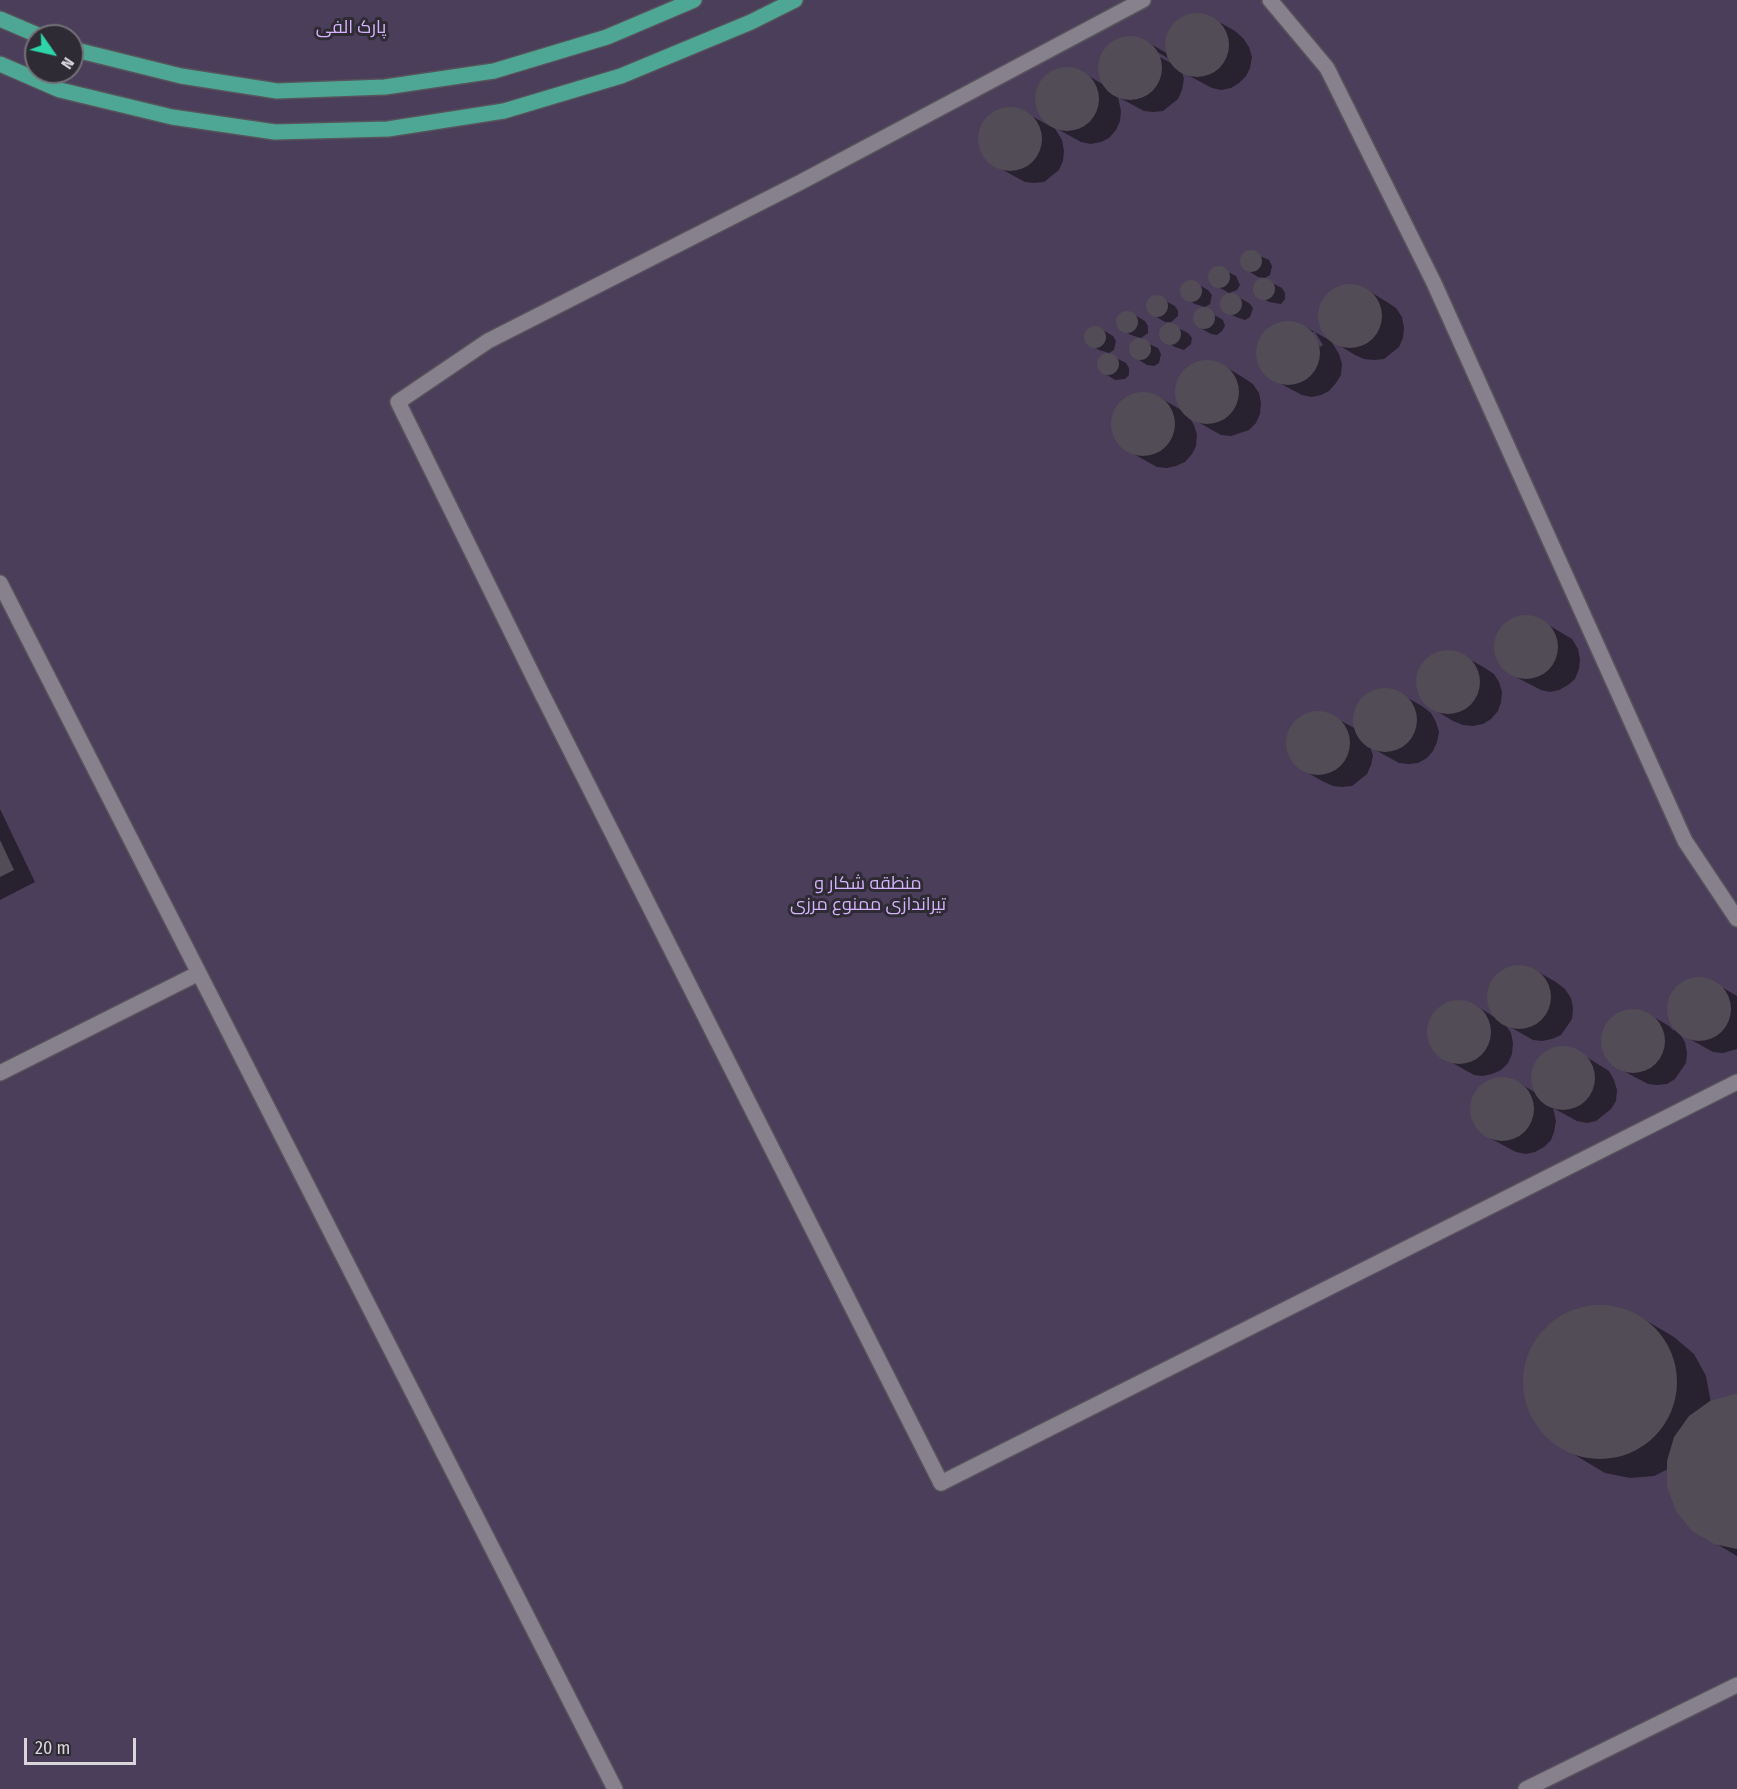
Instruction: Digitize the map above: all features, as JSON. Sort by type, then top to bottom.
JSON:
[{"type":"main road","points":[[84,53],[181,76],[277,91],[385,87],[494,71],[607,37],[694,0]]},
{"type":"main road","points":[[0,64],[60,90],[172,117],[274,132],[388,129],[504,111],[621,76],[751,22],[795,0]]},
{"type":"main road","points":[[0,19],[24,29]]},
{"type":"street","points":[[1143,0],[801,182],[488,341],[398,402],[536,682],[941,1483],[1737,1082]]},
{"type":"street","points":[[1270,0],[1327,68],[1434,283],[1685,841],[1737,919]]},
{"type":"street","points":[[0,583],[615,1789]]},
{"type":"street","points":[[0,1073],[199,973]]},
{"type":"street","points":[[1526,1789],[1737,1685]]},
{"type":"green space","name":"منطقه شکار و تیراندازی ممنوع مرزی","points":[[0,0],[1737,0],[1737,1789],[0,1789]]},
{"type":"building","points":[[1197,13],[1209,15],[1220,22],[1227,33],[1229,45],[1227,57],[1220,68],[1209,75],[1197,77],[1185,75],[1174,68],[1167,57],[1165,45],[1167,33],[1174,22],[1185,15]]},
{"type":"building","points":[[1130,36],[1142,38],[1153,45],[1160,56],[1162,68],[1160,80],[1153,91],[1142,98],[1130,100],[1118,98],[1107,91],[1100,80],[1098,68],[1100,56],[1107,45],[1118,38]]},
{"type":"building","points":[[1067,67],[1079,69],[1090,76],[1097,87],[1099,99],[1097,111],[1090,122],[1079,129],[1067,131],[1055,129],[1044,122],[1037,111],[1035,99],[1037,87],[1044,76],[1055,69]]},
{"type":"building","points":[[1010,107],[1022,109],[1033,116],[1040,127],[1042,139],[1040,151],[1033,162],[1022,169],[1010,171],[998,169],[987,162],[980,151],[978,139],[980,127],[987,116],[998,109]]},
{"type":"building","points":[[1251,250],[1259,253],[1262,261],[1259,269],[1251,272],[1243,269],[1240,261],[1243,253]]},
{"type":"building","points":[[1219,266],[1227,269],[1230,277],[1227,285],[1219,288],[1211,285],[1208,277],[1211,269]]},
{"type":"building","points":[[1264,278],[1272,281],[1275,289],[1272,297],[1264,300],[1256,297],[1253,289],[1256,281]]},
{"type":"building","points":[[1191,280],[1199,283],[1202,291],[1199,299],[1191,302],[1183,299],[1180,291],[1183,283]]},
{"type":"building","points":[[1350,284],[1362,286],[1373,293],[1380,304],[1382,316],[1380,328],[1373,339],[1362,346],[1350,348],[1338,346],[1327,339],[1320,328],[1318,316],[1320,304],[1327,293],[1338,286]]},
{"type":"building","points":[[1231,293],[1239,296],[1242,304],[1239,312],[1231,315],[1223,312],[1220,304],[1223,296]]},
{"type":"building","points":[[1157,295],[1165,298],[1168,306],[1165,314],[1157,317],[1149,314],[1146,306],[1149,298]]},
{"type":"building","points":[[1204,307],[1212,310],[1215,318],[1212,326],[1204,329],[1196,326],[1193,318],[1196,310]]},
{"type":"building","points":[[1127,311],[1135,314],[1138,322],[1135,330],[1127,333],[1119,330],[1116,322],[1119,314]]},
{"type":"building","points":[[1288,321],[1300,323],[1311,330],[1318,341],[1320,353],[1318,365],[1311,376],[1300,383],[1288,385],[1276,383],[1265,376],[1258,365],[1256,353],[1258,341],[1265,330],[1276,323]]},
{"type":"building","points":[[1170,323],[1178,326],[1181,334],[1178,342],[1170,345],[1162,342],[1159,334],[1162,326]]},
{"type":"building","points":[[1095,326],[1103,329],[1106,337],[1103,345],[1095,348],[1087,345],[1084,337],[1087,329]]},
{"type":"building","points":[[1140,338],[1148,341],[1151,349],[1148,357],[1140,360],[1132,357],[1129,349],[1132,341]]},
{"type":"building","points":[[1108,353],[1116,356],[1119,364],[1116,372],[1108,375],[1100,372],[1097,364],[1100,356]]},
{"type":"building","points":[[1207,360],[1219,362],[1230,369],[1237,380],[1239,392],[1237,404],[1230,415],[1219,422],[1207,424],[1195,422],[1184,415],[1177,404],[1175,392],[1177,380],[1184,369],[1195,362]]},
{"type":"building","points":[[1143,392],[1155,394],[1166,401],[1173,412],[1175,424],[1173,436],[1166,447],[1155,454],[1143,456],[1131,454],[1120,447],[1113,436],[1111,424],[1113,412],[1120,401],[1131,394]]},
{"type":"building","points":[[1526,615],[1538,617],[1549,624],[1556,635],[1558,647],[1556,659],[1549,670],[1538,677],[1526,679],[1514,677],[1503,670],[1496,659],[1494,647],[1496,635],[1503,624],[1514,617]]},
{"type":"building","points":[[1448,650],[1460,652],[1471,659],[1478,670],[1480,682],[1478,694],[1471,705],[1460,712],[1448,714],[1436,712],[1425,705],[1418,694],[1416,682],[1418,670],[1425,659],[1436,652]]},
{"type":"building","points":[[1385,688],[1397,690],[1408,697],[1415,708],[1417,720],[1415,732],[1408,743],[1397,750],[1385,752],[1373,750],[1362,743],[1355,732],[1353,720],[1355,708],[1362,697],[1373,690]]},
{"type":"building","points":[[1318,711],[1330,713],[1341,720],[1348,731],[1350,743],[1348,755],[1341,766],[1330,773],[1318,775],[1306,773],[1295,766],[1288,755],[1286,743],[1288,731],[1295,720],[1306,713]]},
{"type":"building","points":[[0,840],[14,870],[0,877]]},
{"type":"building","points":[[1519,965],[1531,967],[1542,974],[1549,985],[1551,997],[1549,1009],[1542,1020],[1531,1027],[1519,1029],[1507,1027],[1496,1020],[1489,1009],[1487,997],[1489,985],[1496,974],[1507,967]]},
{"type":"building","points":[[1699,977],[1711,979],[1722,986],[1729,997],[1731,1009],[1729,1021],[1722,1032],[1711,1039],[1699,1041],[1687,1039],[1676,1032],[1669,1021],[1667,1009],[1669,997],[1676,986],[1687,979]]},
{"type":"building","points":[[1453,1000],[1465,1000],[1482,1009],[1489,1020],[1491,1032],[1489,1044],[1482,1055],[1465,1064],[1453,1064],[1441,1059],[1432,1050],[1427,1038],[1427,1026],[1432,1014],[1441,1005]]},
{"type":"building","points":[[1633,1009],[1645,1011],[1656,1018],[1663,1029],[1665,1041],[1663,1053],[1656,1064],[1645,1071],[1633,1073],[1621,1071],[1610,1064],[1603,1053],[1601,1041],[1603,1029],[1610,1018],[1621,1011]]},
{"type":"building","points":[[1563,1046],[1575,1048],[1586,1055],[1593,1066],[1595,1078],[1593,1090],[1586,1101],[1575,1108],[1563,1110],[1551,1108],[1540,1101],[1533,1090],[1531,1078],[1533,1066],[1540,1055],[1551,1048]]},
{"type":"building","points":[[1502,1077],[1514,1079],[1525,1086],[1532,1097],[1534,1109],[1532,1121],[1525,1132],[1514,1139],[1502,1141],[1490,1139],[1479,1132],[1472,1121],[1470,1109],[1472,1097],[1479,1086],[1490,1079]]},
{"type":"building","points":[[1600,1305],[1615,1306],[1630,1311],[1655,1327],[1671,1352],[1676,1367],[1676,1397],[1671,1412],[1655,1437],[1630,1453],[1615,1458],[1600,1459],[1585,1458],[1570,1453],[1545,1437],[1529,1412],[1524,1397],[1523,1382],[1524,1367],[1529,1352],[1545,1327],[1570,1311],[1585,1306]]},
{"type":"building","points":[[1737,1394],[1737,1549],[1714,1544],[1692,1531],[1676,1511],[1667,1487],[1667,1461],[1674,1437],[1689,1416],[1710,1401]]},
{"type":"park label","name":"پارک الفی","points":[[351,28]]}]
